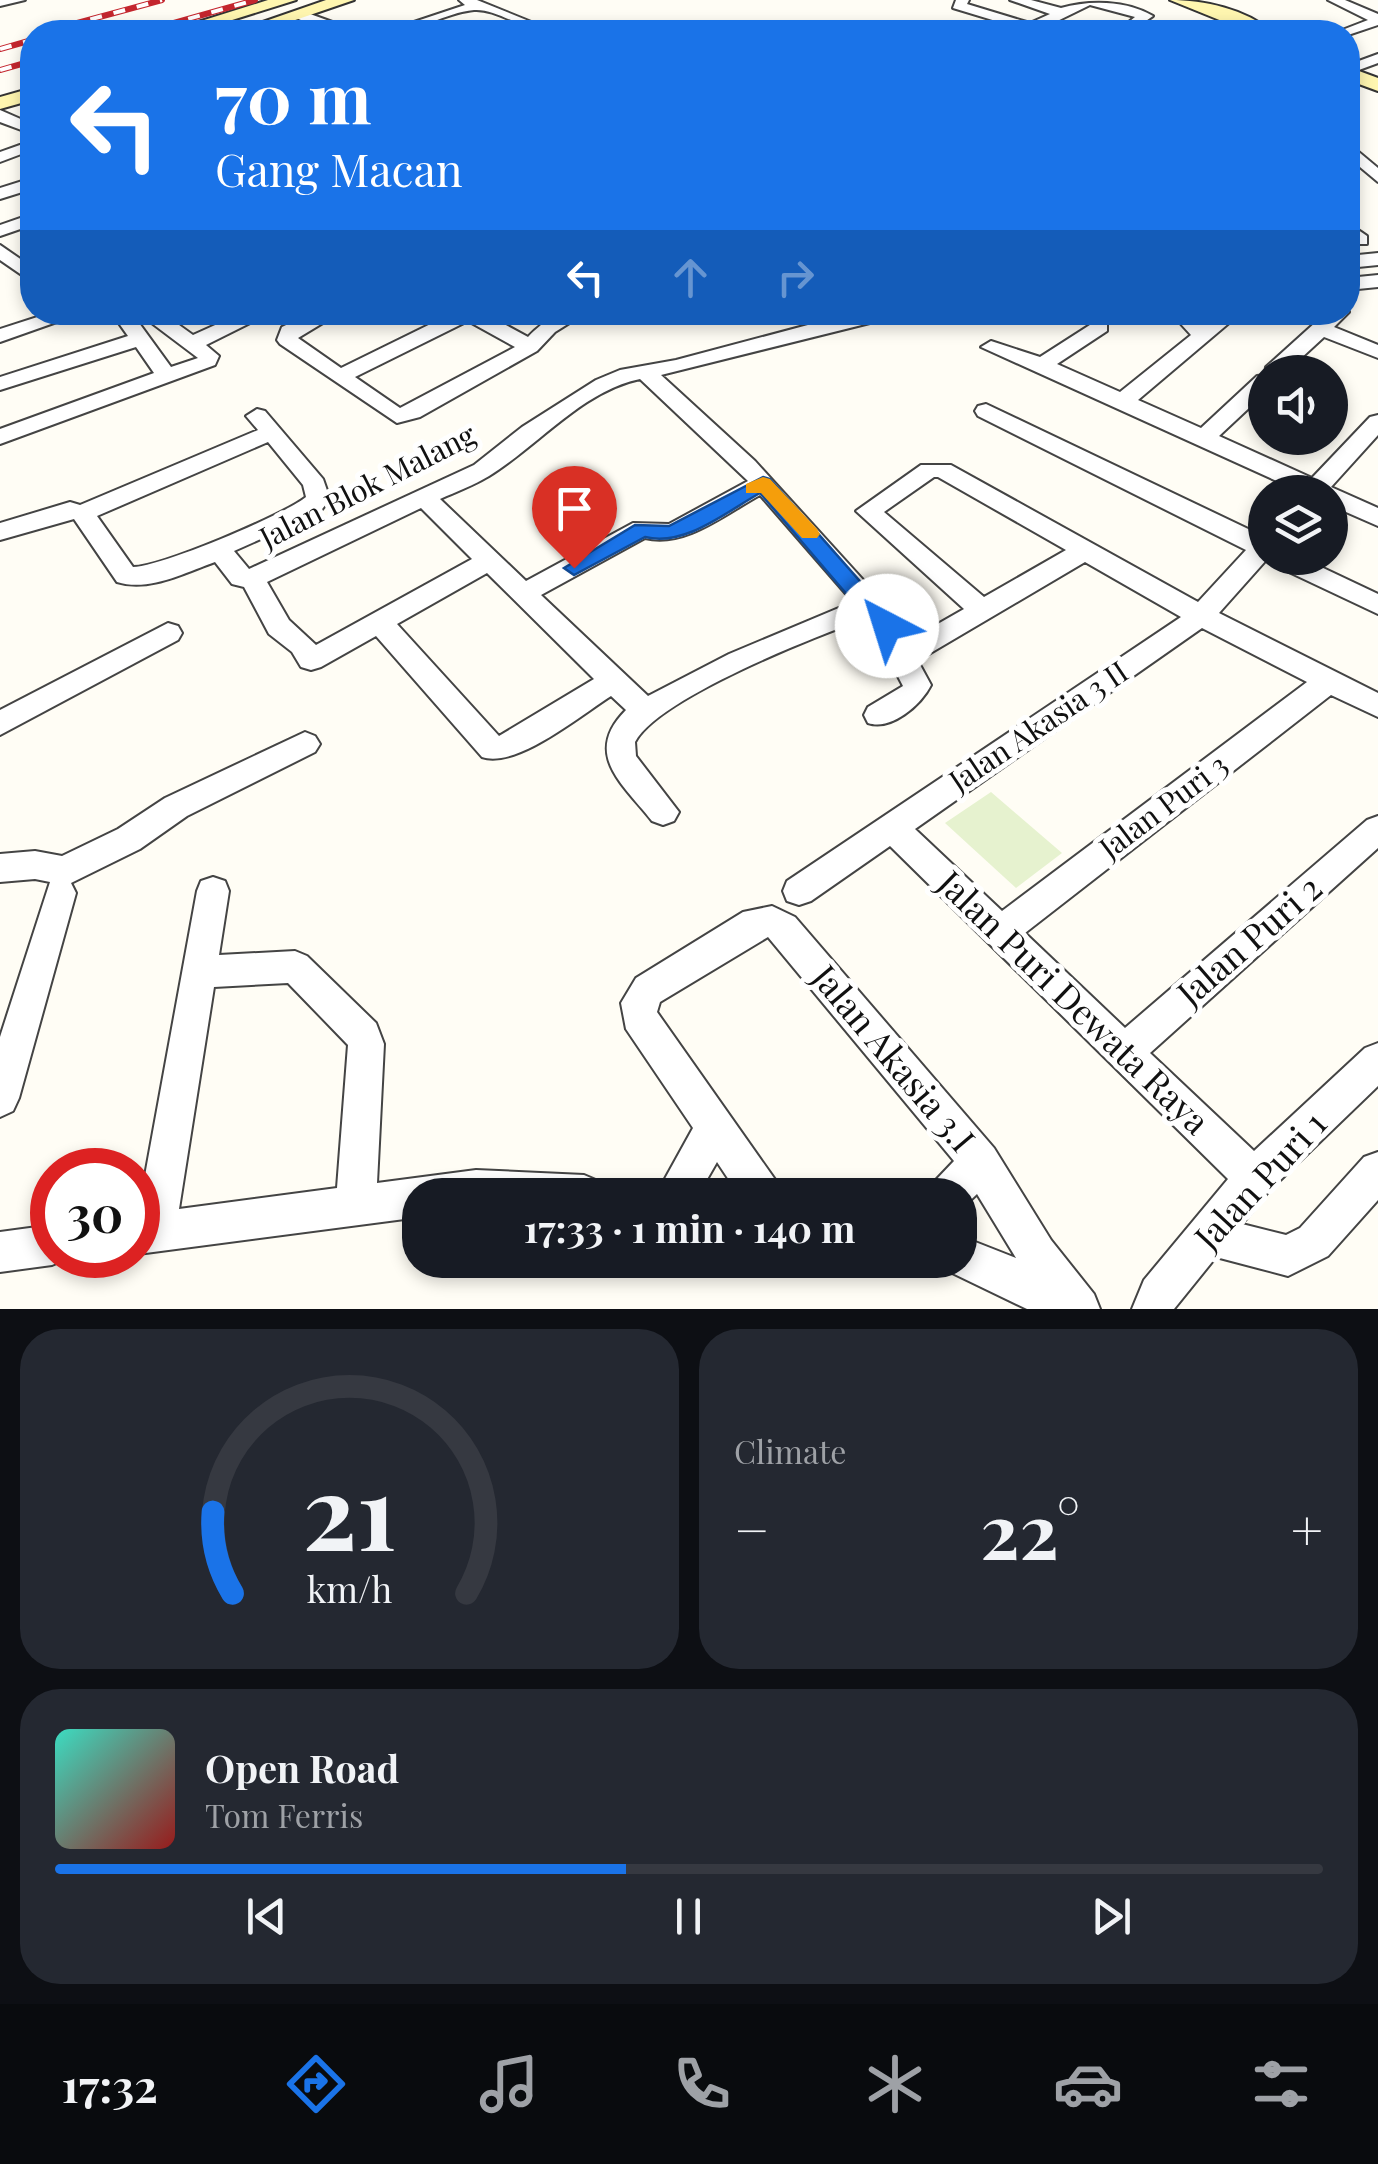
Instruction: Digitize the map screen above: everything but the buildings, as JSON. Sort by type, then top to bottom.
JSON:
[{"type":"main road","points":[[232,20],[345,0]]},
{"type":"main road","points":[[1179,0],[1236,20]]},
{"type":"main road","points":[[264,20],[293,7]]},
{"type":"street","points":[[0,2],[18,0]]},
{"type":"street","points":[[963,0],[958,5],[999,20]]},
{"type":"street","points":[[1016,0],[1064,12]]},
{"type":"street","points":[[1048,20],[1088,0],[1146,16],[1141,20]]},
{"type":"street","points":[[1334,0],[1378,20]]},
{"type":"street","points":[[1360,0],[1378,8]]},
{"type":"street","points":[[423,20],[471,2],[518,20]]},
{"type":"street","points":[[293,7],[315,20]]},
{"type":"street","points":[[0,336],[35,325]]},
{"type":"street","points":[[137,325],[140,339],[167,377]]},
{"type":"street","points":[[0,437],[208,361],[209,356],[157,325]]},
{"type":"street","points":[[186,340],[214,325]]},
{"type":"street","points":[[186,340],[227,325]]},
{"type":"street","points":[[301,325],[286,337],[393,415],[403,416],[530,347],[553,325]]},
{"type":"street","points":[[339,376],[444,325]]},
{"type":"street","points":[[491,325],[530,347]]},
{"type":"street","name":"Jalan Blok Malang","points":[[207,553],[223,555],[237,575],[252,578],[482,470],[514,442],[604,385],[644,371],[678,366],[830,325]]},
{"type":"street","points":[[1193,325],[1202,334]]},
{"type":"street","points":[[1123,401],[1214,325]]},
{"type":"street","points":[[1293,355],[1325,325]]},
{"type":"street","points":[[1357,325],[1378,349]]},
{"type":"street","points":[[1042,365],[1100,327]]},
{"type":"street","points":[[1321,329],[1378,349]]},
{"type":"street","points":[[0,384],[140,339]]},
{"type":"street","points":[[992,346],[1282,475]]},
{"type":"street","points":[[644,371],[763,483],[912,651]]},
{"type":"street","points":[[1204,438],[1248,397]]},
{"type":"street","points":[[986,411],[1248,540]]},
{"type":"street","points":[[1334,475],[1378,422]]},
{"type":"street","points":[[0,532],[70,510],[82,512],[264,424],[315,484],[318,499],[300,512],[147,576],[126,576],[82,512]]},
{"type":"street","points":[[1354,448],[1378,458]]},
{"type":"street","points":[[981,609],[868,510],[930,470],[943,470],[1201,616],[1378,706]]},
{"type":"street","points":[[522,594],[642,530],[662,534],[676,531],[763,483]]},
{"type":"street","points":[[424,498],[646,711]]},
{"type":"street","points":[[1348,505],[1378,518]]},
{"type":"street","points":[[878,716],[913,693],[916,685],[905,663],[912,651],[1084,551]]},
{"type":"street","points":[[252,578],[273,619],[311,660],[490,560]]},
{"type":"street","name":"Jalan Akasia 3 II","points":[[798,891],[1201,616],[1248,570]]},
{"type":"street","points":[[1318,575],[1378,605]]},
{"type":"street","points":[[664,812],[619,752],[624,729],[646,711],[795,634],[870,606]]},
{"type":"street","points":[[379,622],[492,749],[502,750],[614,680]]},
{"type":"street","points":[[0,724],[168,632]]},
{"type":"street","name":"Jalan Puri 3","points":[[1000,932],[1329,682]]},
{"type":"street","points":[[0,868],[36,865],[64,871],[129,839],[176,807],[305,744]]},
{"type":"street","name":"Jalan Puri Dewata Raya","points":[[892,827],[1254,1178]]},
{"type":"street","name":"Jalan Puri 2","points":[[1122,1053],[1378,830]]},
{"type":"street","points":[[160,1165],[214,891]]},
{"type":"street","points":[[0,1098],[60,893]]},
{"type":"street","name":"Jalan Akasia 3.I","points":[[715,1128],[639,1017],[639,1003],[648,990],[724,942],[755,924],[772,921],[783,928],[980,1162],[1025,1266],[1078,1309]]},
{"type":"street","points":[[200,972],[295,967],[363,1035],[366,1044],[356,1206]]},
{"type":"street","name":"Jalan Puri 1","points":[[1153,1309],[1159,1295],[1215,1237],[1254,1178],[1378,1060]]},
{"type":"street","points":[[686,1178],[715,1128],[750,1178]]},
{"type":"street","points":[[964,1178],[980,1162]]},
{"type":"street","points":[[1215,1237],[1288,1256],[1314,1242],[1378,1171]]},
{"type":"street","points":[[160,1231],[402,1200]]},
{"type":"street","points":[[0,1252],[30,1248]]},
{"type":"street","points":[[977,1259],[1025,1266],[1067,1309]]},
{"type":"green space","points":[[991,792],[1062,853],[1016,888],[945,823]]},
{"type":"railway","points":[[88,20],[162,0]]},
{"type":"railway","points":[[184,20],[255,0]]},
{"type":"railway","points":[[0,49],[20,43]]},
{"type":"railway","points":[[0,70],[20,64]]},
{"type":"slow traffic","points":[[753,489],[763,483],[810,534]]},
{"type":"route","points":[[574,568],[642,530],[662,534],[676,531],[763,483],[887,626]]}]
